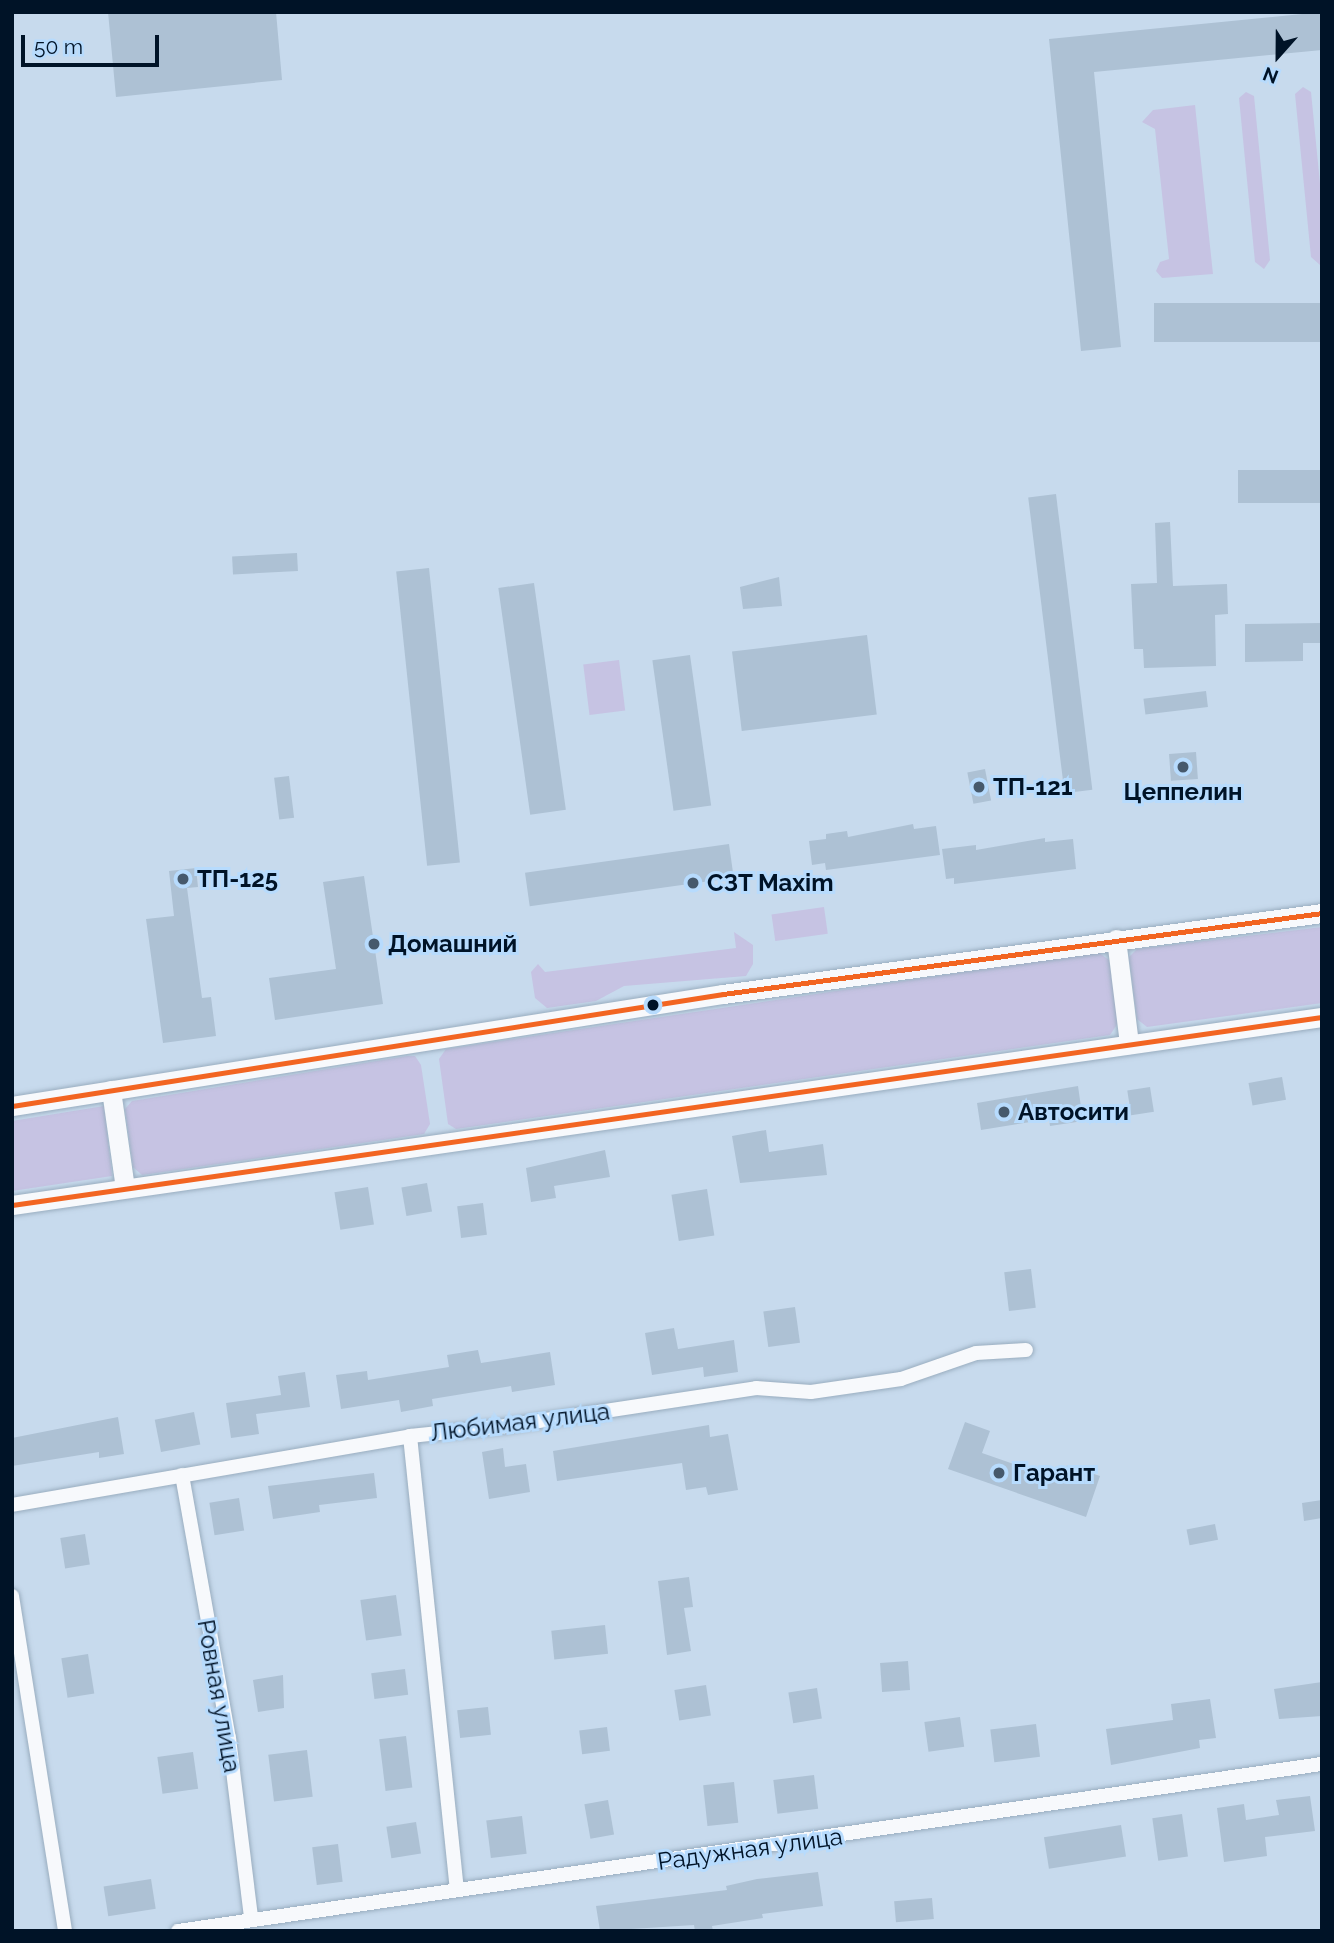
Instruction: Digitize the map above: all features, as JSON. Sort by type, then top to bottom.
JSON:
[{"type":"main road","points":[[12,1106],[723,993],[1322,913]]},
{"type":"main road","points":[[1116,939],[1129,1044]]},
{"type":"main road","points":[[12,1205],[1322,1017]]},
{"type":"main road","points":[[111,1090],[125,1188]]},
{"type":"street","name":"Любимая улица","points":[[12,1505],[410,1436],[506,1426],[756,1388],[811,1392],[901,1379],[976,1353],[1026,1350]]},
{"type":"street","points":[[410,1436],[457,1889]]},
{"type":"street","name":"Ровная улица","points":[[182,1475],[229,1738],[251,1917]]},
{"type":"street","points":[[12,1596],[65,1931]]},
{"type":"street","name":"Радужная улица","points":[[178,1931],[251,1917],[1322,1764]]},
{"type":"shaded area","points":[[1303,87],[1311,92],[1322,204],[1320,265],[1311,257],[1295,94]]},
{"type":"shaded area","points":[[1246,92],[1254,96],[1270,260],[1264,269],[1255,262],[1239,98]]},
{"type":"shaded area","points":[[1195,105],[1213,274],[1162,278],[1156,271],[1160,262],[1169,259],[1155,129],[1142,122],[1153,110]]},
{"type":"shaded area","points":[[619,660],[625,711],[589,715],[583,664]]},
{"type":"shaded area","points":[[824,907],[828,934],[775,941],[772,914]]},
{"type":"shaded area","points":[[1322,927],[1322,1003],[1147,1027],[1137,1019],[1129,957],[1137,949]]},
{"type":"shaded area","points":[[734,932],[753,945],[753,964],[746,976],[624,986],[596,1001],[547,1008],[535,998],[531,972],[538,964],[545,972],[736,948]]},
{"type":"shaded area","points":[[1098,952],[1109,960],[1118,1023],[1110,1035],[456,1129],[448,1124],[439,1059],[446,1049]]},
{"type":"shaded area","points":[[415,1056],[421,1065],[430,1124],[424,1134],[142,1175],[133,1167],[125,1109],[132,1101]]},
{"type":"shaded area","points":[[104,1106],[112,1176],[12,1191],[12,1121]]},
{"type":"building","points":[[108,12],[276,12],[282,80],[116,97]]},
{"type":"building","points":[[1322,12],[1322,50],[1094,72],[1121,347],[1081,351],[1049,39]]},
{"type":"building","points":[[1154,303],[1322,303],[1322,342],[1154,342]]},
{"type":"building","points":[[1238,470],[1322,470],[1322,503],[1238,503]]},
{"type":"building","points":[[1056,494],[1092,790],[1065,793],[1028,497]]},
{"type":"building","points":[[1170,522],[1173,586],[1227,584],[1228,614],[1215,615],[1216,666],[1144,668],[1143,649],[1134,649],[1131,584],[1157,583],[1155,523]]},
{"type":"building","points":[[297,553],[298,571],[233,574],[232,556]]},
{"type":"building","points":[[429,568],[460,862],[427,866],[396,571]]},
{"type":"building","points":[[779,577],[782,606],[743,609],[740,587]]},
{"type":"building","points":[[534,583],[566,810],[530,815],[498,588]]},
{"type":"building","points":[[1322,623],[1322,643],[1303,643],[1303,661],[1245,662],[1245,624]]},
{"type":"building","points":[[867,635],[877,714],[742,731],[732,652]]},
{"type":"building","points":[[690,655],[711,806],[674,811],[652,660]]},
{"type":"building","points":[[1206,691],[1208,707],[1145,715],[1143,699]]},
{"type":"building","name":"Цеппелин","points":[[1196,752],[1198,779],[1171,781],[1169,754]]},
{"type":"building","name":"ТП-121","points":[[985,769],[991,800],[973,804],[967,772]]},
{"type":"building","points":[[289,776],[294,818],[279,820],[274,778]]},
{"type":"building","points":[[913,824],[914,829],[936,826],[940,855],[826,870],[825,863],[812,865],[809,841],[826,839],[826,834],[847,831],[848,837]]},
{"type":"building","points":[[1045,838],[1045,842],[1073,839],[1076,869],[954,884],[954,878],[946,879],[942,849],[976,845],[976,850]]},
{"type":"building","points":[[729,844],[734,878],[530,906],[525,873]]},
{"type":"building","points":[[196,868],[198,887],[187,888],[202,998],[211,997],[216,1036],[163,1043],[146,919],[174,916],[169,871]]},
{"type":"building","points":[[364,876],[383,1004],[275,1020],[269,978],[336,969],[323,882]]},
{"type":"building","points":[[1282,1077],[1286,1100],[1253,1106],[1249,1083]]},
{"type":"building","points":[[1078,1086],[1083,1121],[1050,1126],[1049,1119],[981,1130],[977,1103]]},
{"type":"building","points":[[1150,1087],[1154,1112],[1131,1115],[1127,1091]]},
{"type":"building","points":[[766,1130],[769,1152],[823,1144],[827,1175],[740,1183],[732,1136]]},
{"type":"building","points":[[605,1150],[610,1177],[554,1186],[556,1198],[531,1202],[526,1168]]},
{"type":"building","points":[[427,1183],[432,1212],[406,1216],[401,1188]]},
{"type":"building","points":[[368,1187],[374,1225],[340,1230],[334,1192]]},
{"type":"building","points":[[707,1189],[714,1235],[679,1241],[671,1195]]},
{"type":"building","points":[[483,1203],[487,1235],[461,1238],[457,1206]]},
{"type":"building","points":[[1031,1269],[1036,1308],[1009,1311],[1004,1272]]},
{"type":"building","points":[[795,1307],[800,1343],[768,1347],[763,1311]]},
{"type":"building","points":[[674,1328],[678,1349],[734,1340],[738,1372],[704,1377],[703,1367],[652,1375],[645,1333]]},
{"type":"building","points":[[478,1350],[481,1363],[550,1352],[555,1385],[512,1392],[511,1386],[432,1399],[433,1406],[401,1412],[399,1400],[341,1409],[336,1375],[367,1371],[368,1380],[449,1367],[447,1355]]},
{"type":"building","points":[[305,1372],[310,1407],[256,1414],[259,1434],[231,1438],[226,1403],[281,1395],[278,1376]]},
{"type":"building","points":[[194,1412],[200,1444],[161,1452],[155,1420]]},
{"type":"building","points":[[118,1417],[124,1454],[99,1458],[99,1452],[12,1466],[12,1438]]},
{"type":"building","name":"Гарант","points":[[965,1422],[990,1431],[982,1453],[1062,1481],[1067,1465],[1100,1476],[1086,1517],[948,1469]]},
{"type":"building","points":[[709,1425],[710,1437],[728,1434],[738,1490],[708,1495],[706,1487],[686,1490],[682,1463],[557,1481],[553,1451]]},
{"type":"building","points":[[503,1448],[505,1467],[526,1464],[530,1492],[489,1499],[482,1452]]},
{"type":"building","points":[[374,1473],[377,1498],[319,1505],[320,1512],[273,1519],[268,1486]]},
{"type":"building","points":[[239,1498],[244,1531],[215,1535],[209,1503]]},
{"type":"building","points":[[1322,1500],[1322,1518],[1304,1521],[1302,1503]]},
{"type":"building","points":[[1215,1524],[1218,1540],[1190,1545],[1187,1530]]},
{"type":"building","points":[[85,1534],[90,1565],[65,1569],[60,1538]]},
{"type":"building","points":[[689,1577],[693,1607],[684,1608],[691,1651],[667,1655],[658,1581]]},
{"type":"building","points":[[396,1595],[402,1636],[366,1641],[360,1600]]},
{"type":"building","points":[[605,1625],[608,1654],[554,1659],[551,1631]]},
{"type":"building","points":[[88,1654],[94,1694],[68,1698],[61,1658]]},
{"type":"building","points":[[908,1661],[910,1690],[882,1692],[880,1663]]},
{"type":"building","points":[[405,1669],[408,1695],[374,1699],[371,1673]]},
{"type":"building","points":[[283,1675],[284,1708],[258,1712],[253,1680]]},
{"type":"building","points":[[1322,1682],[1322,1716],[1279,1719],[1274,1689]]},
{"type":"building","points":[[706,1685],[711,1716],[679,1721],[674,1690]]},
{"type":"building","points":[[817,1688],[822,1719],[793,1723],[788,1693]]},
{"type":"building","points":[[1210,1699],[1216,1738],[1199,1740],[1200,1748],[1111,1765],[1106,1729],[1173,1720],[1171,1704]]},
{"type":"building","points":[[488,1707],[491,1735],[460,1738],[457,1710]]},
{"type":"building","points":[[960,1717],[964,1747],[929,1752],[924,1722]]},
{"type":"building","points":[[1036,1724],[1040,1757],[994,1762],[990,1730]]},
{"type":"building","points":[[607,1727],[610,1751],[582,1754],[579,1730]]},
{"type":"building","points":[[406,1736],[412,1788],[386,1791],[379,1739]]},
{"type":"building","points":[[307,1750],[313,1797],[274,1801],[268,1755]]},
{"type":"building","points":[[193,1752],[198,1789],[162,1794],[157,1757]]},
{"type":"building","points":[[814,1775],[818,1809],[777,1814],[773,1780]]},
{"type":"building","points":[[734,1782],[738,1823],[707,1826],[703,1785]]},
{"type":"building","points":[[1310,1796],[1315,1831],[1265,1837],[1267,1856],[1224,1862],[1217,1808],[1244,1804],[1246,1820],[1279,1815],[1276,1800]]},
{"type":"building","points":[[608,1800],[614,1834],[590,1839],[584,1804]]},
{"type":"building","points":[[1182,1814],[1188,1857],[1158,1861],[1152,1818]]},
{"type":"building","points":[[522,1816],[527,1854],[491,1858],[486,1820]]},
{"type":"building","points":[[416,1822],[421,1854],[391,1858],[386,1827]]},
{"type":"building","points":[[1121,1825],[1126,1857],[1049,1869],[1044,1837]]},
{"type":"building","points":[[338,1844],[343,1882],[317,1885],[312,1847]]},
{"type":"building","points":[[818,1872],[823,1906],[762,1914],[763,1918],[712,1926],[713,1931],[695,1931],[694,1925],[600,1931],[596,1906],[727,1890],[726,1886],[757,1879]]},
{"type":"building","points":[[151,1879],[156,1909],[108,1916],[104,1887]]},
{"type":"building","points":[[932,1898],[934,1919],[896,1922],[894,1901]]},
{"type":"transit line","points":[[12,1106],[723,994],[1322,913]]},
{"type":"transit line","points":[[12,1205],[1322,1017]]},
{"type":"place","name":"Цеппелин","points":[[1183,767]]},
{"type":"place","name":"ТП-121","points":[[979,787]]},
{"type":"place","name":"ТП-125","points":[[183,879]]},
{"type":"place","name":"СЗТ Maxim","points":[[693,883]]},
{"type":"place","name":"Домашний","points":[[374,944]]},
{"type":"place","name":"Автосити","points":[[1004,1112]]},
{"type":"place","name":"Гарант","points":[[999,1473]]}]
